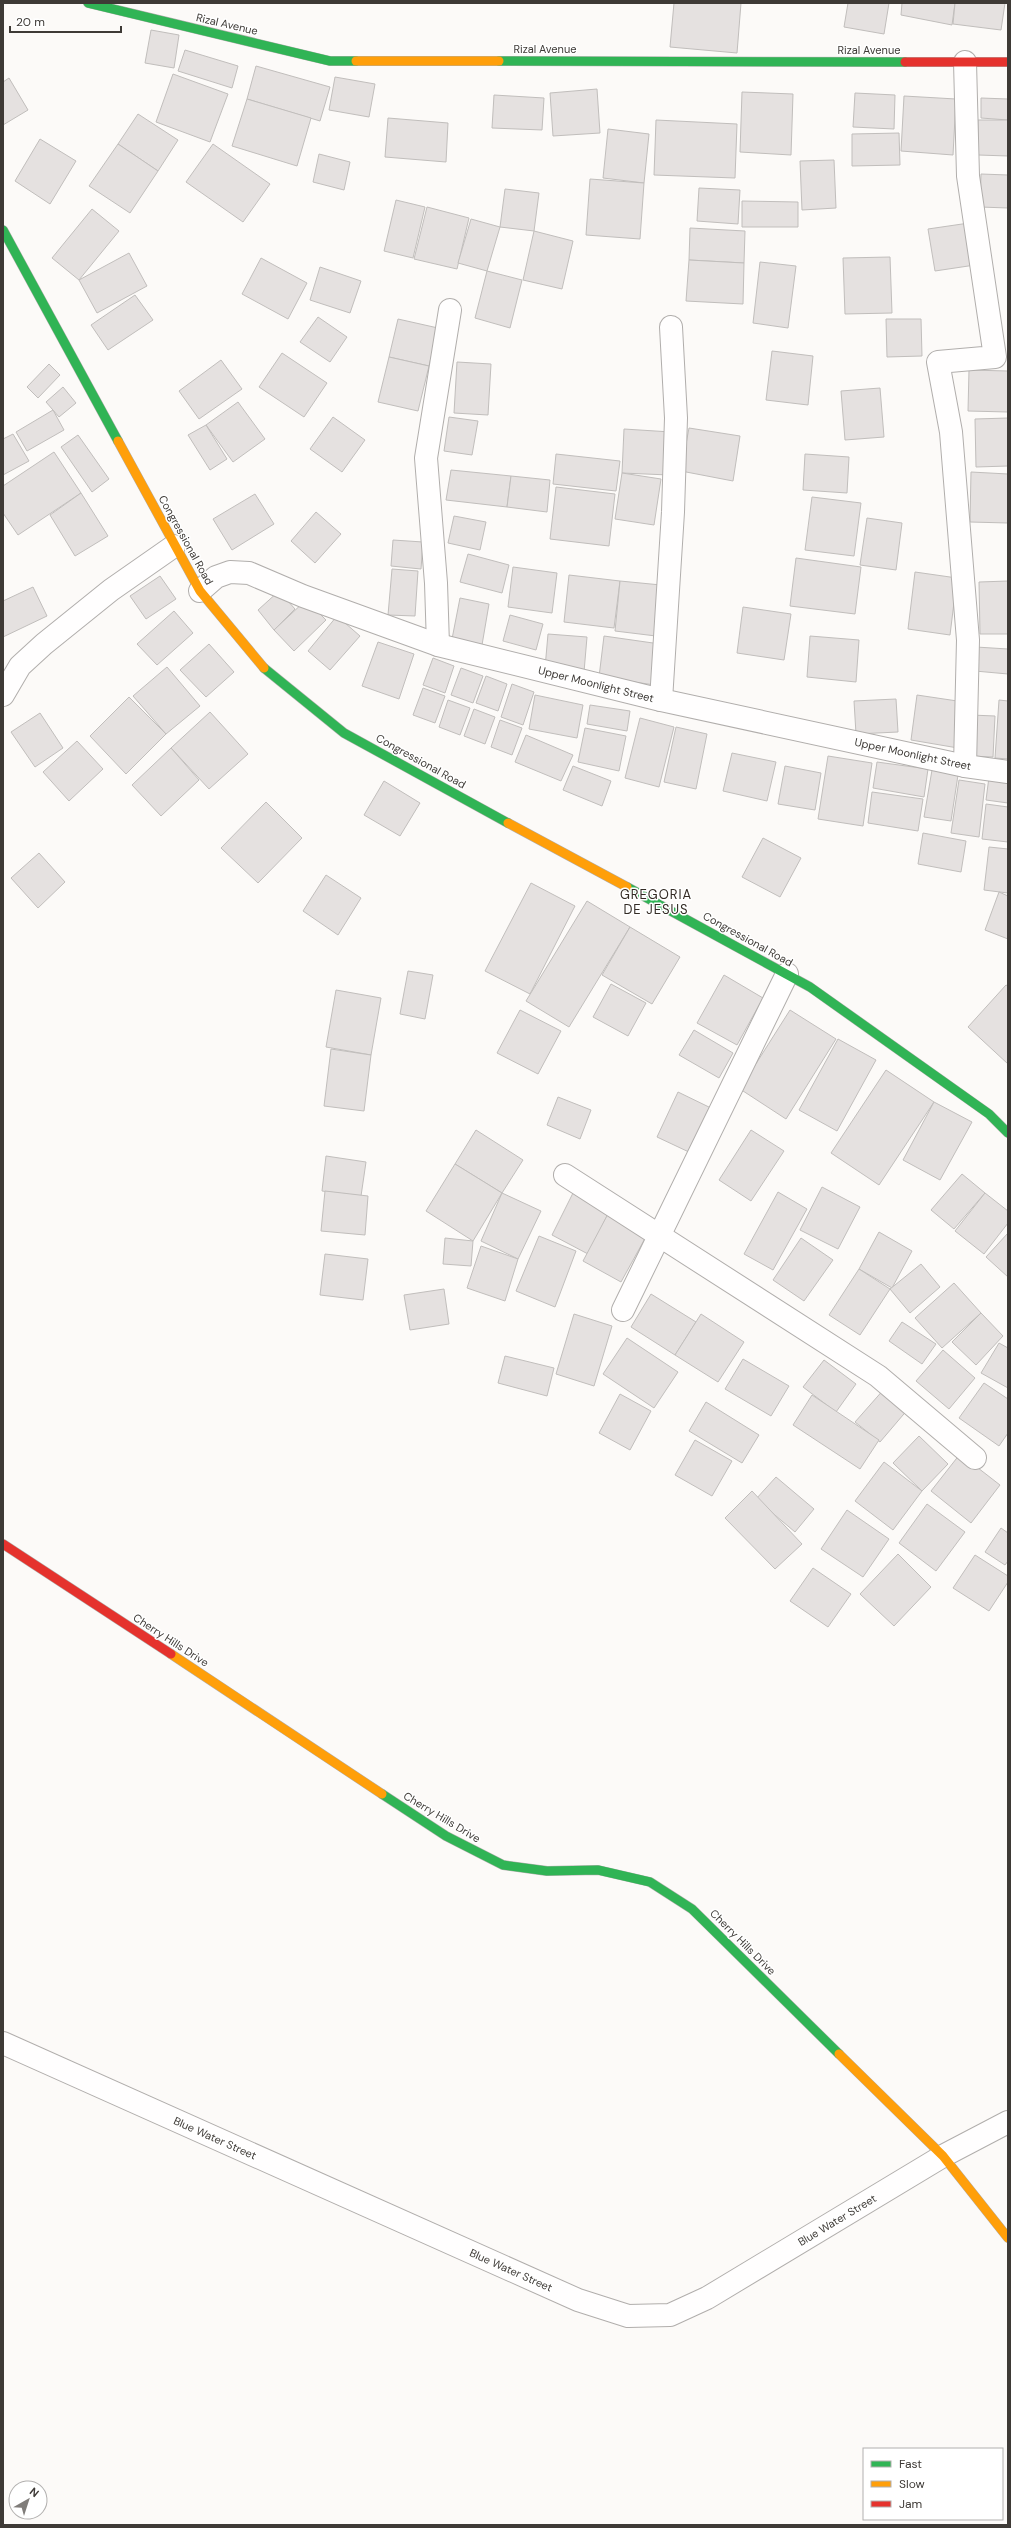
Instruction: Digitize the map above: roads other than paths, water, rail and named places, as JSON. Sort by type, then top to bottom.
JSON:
[{"type":"main road","name":"Rizal Avenue","points":[[88,3],[330,61],[1008,62]]},
{"type":"main road","name":"Congressional Road","points":[[3,230],[174,546],[200,591],[265,670],[344,733],[810,987],[983,1110],[1008,1133]]},
{"type":"main road","name":"Cherry Hills Drive","points":[[3,1544],[446,1836],[503,1865],[547,1871],[598,1870],[650,1882],[692,1909],[943,2156],[1008,2238]]},
{"type":"street","points":[[965,62],[968,176],[1002,357],[938,362],[951,432],[966,617],[965,766]]},
{"type":"street","points":[[438,645],[436,583],[426,458],[450,310]]},
{"type":"street","points":[[661,700],[675,457],[676,418],[671,327]]},
{"type":"street","points":[[3,696],[20,666],[44,644],[111,590],[174,546]]},
{"type":"street","name":"Upper Moonlight Street","points":[[200,591],[216,577],[230,572],[249,573],[303,596],[438,645],[661,700],[965,766],[1008,772]]},
{"type":"street","points":[[623,1310],[787,974]]},
{"type":"street","points":[[565,1175],[878,1376],[975,1458]]},
{"type":"street","name":"Blue Water Street","points":[[3,2042],[578,2300],[628,2316],[670,2315],[707,2298],[943,2156],[1008,2122]]},
{"type":"district","name":"GREGORIA DE JESUS","points":[[656,902]]}]
